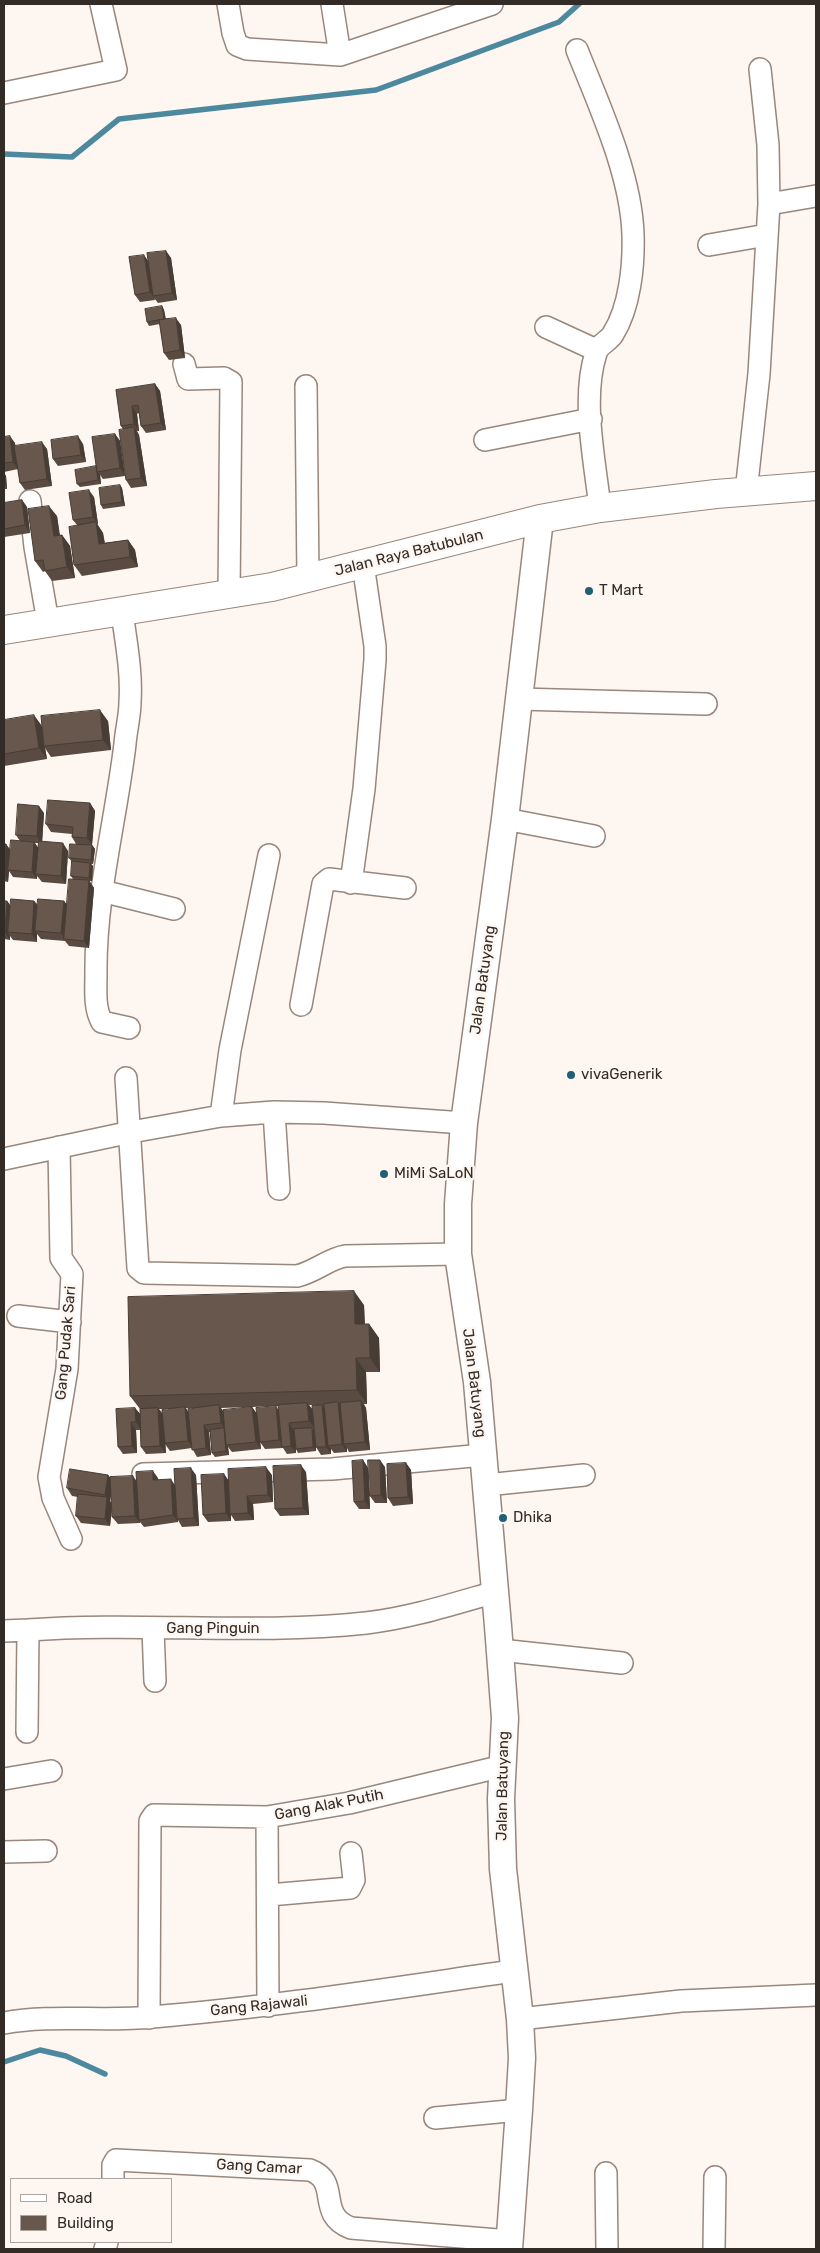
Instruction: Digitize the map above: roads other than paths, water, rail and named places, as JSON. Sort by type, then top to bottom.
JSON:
[{"type":"highway","name":"Jalan Raya Batubulan","points":[[4,630],[122,612],[308,579],[540,520],[600,508],[816,486]]},
{"type":"street","points":[[4,92],[116,70],[101,4]]},
{"type":"street","points":[[228,4],[233,34],[238,45],[247,49],[340,55],[447,11],[492,4]]},
{"type":"street","points":[[332,4],[340,55]]},
{"type":"street","points":[[577,50],[612,138],[629,203],[633,234],[628,291],[620,318],[613,335],[596,350],[591,374],[591,419],[600,508]]},
{"type":"street","points":[[746,492],[759,374],[770,204],[768,145],[760,69]]},
{"type":"street","points":[[770,204],[816,196]]},
{"type":"street","points":[[709,245],[767,235]]},
{"type":"street","points":[[546,327],[596,350]]},
{"type":"street","points":[[184,364],[188,379],[224,378],[231,382],[229,594]]},
{"type":"street","points":[[306,386],[308,579]]},
{"type":"street","points":[[485,440],[591,419]]},
{"type":"street","points":[[30,501],[34,547],[48,622]]},
{"type":"street","name":"Jalan Batuyang","points":[[509,2245],[520,2110],[520,2019],[513,1971],[503,1869],[501,1807],[505,1718],[500,1650],[476,1382],[458,1254],[458,1204],[464,1123],[505,819],[540,520]]},
{"type":"street","points":[[350,882],[364,788],[375,660],[375,646],[363,564]]},
{"type":"street","points":[[122,612],[130,676],[130,704],[113,833],[102,891],[96,946],[98,1015],[102,1022],[106,1024],[129,1028]]},
{"type":"street","points":[[519,699],[706,704]]},
{"type":"street","points":[[505,819],[594,836]]},
{"type":"street","points":[[221,1116],[230,1050],[269,855]]},
{"type":"street","points":[[301,1006],[323,884],[330,880],[404,888]]},
{"type":"street","points":[[102,891],[174,909]]},
{"type":"street","points":[[126,1078],[131,1132],[138,1268],[144,1274],[297,1276],[309,1274],[338,1257],[345,1256],[458,1254]]},
{"type":"street","points":[[4,1159],[131,1132],[221,1116],[274,1112],[324,1112],[464,1123]]},
{"type":"street","points":[[274,1112],[279,1189]]},
{"type":"street","name":"Gang Pudak Sari","points":[[59,1147],[61,1258],[72,1274],[67,1369],[49,1477],[53,1498],[71,1539]]},
{"type":"street","points":[[18,1316],[70,1322]]},
{"type":"street","points":[[143,1474],[332,1469],[483,1455]]},
{"type":"street","points":[[486,1485],[584,1475]]},
{"type":"street","name":"Gang Pinguin","points":[[4,1631],[90,1627],[153,1629],[313,1628],[369,1623],[429,1610],[495,1592]]},
{"type":"street","points":[[153,1629],[155,1682]]},
{"type":"street","points":[[27,1732],[28,1630]]},
{"type":"street","points":[[500,1650],[622,1663]]},
{"type":"street","name":"Gang Alak Putih","points":[[149,2018],[152,1818],[159,1814],[267,1817],[349,1803],[503,1766]]},
{"type":"street","points":[[4,1779],[51,1771]]},
{"type":"street","points":[[267,1817],[269,1895],[268,2006]]},
{"type":"street","points":[[4,1852],[46,1851]]},
{"type":"street","points":[[269,1895],[350,1888],[354,1880],[351,1853]]},
{"type":"street","name":"Gang Rajawali","points":[[4,2023],[31,2020],[149,2018],[268,2006],[513,1971]]},
{"type":"street","points":[[520,2019],[681,2001],[816,1995]]},
{"type":"street","points":[[435,2118],[520,2110]]},
{"type":"street","name":"Gang Camar","points":[[117,2170],[310,2170],[319,2174],[325,2181],[332,2214],[339,2223],[351,2228],[509,2245]]},
{"type":"street","points":[[606,2173],[607,2249]]},
{"type":"street","points":[[714,2249],[715,2177]]},
{"type":"waterway","points":[[4,154],[72,157],[119,119],[376,90],[559,22],[579,4]]},
{"type":"waterway","points":[[4,2062],[40,2050],[66,2056],[105,2074]]},
{"type":"place","name":"T Mart","points":[[589,591]]},
{"type":"place","name":"vivaGenerik","points":[[571,1075]]},
{"type":"place","name":"MiMi SaLoN","points":[[384,1174]]},
{"type":"place","name":"Dhika","points":[[503,1518]]}]
